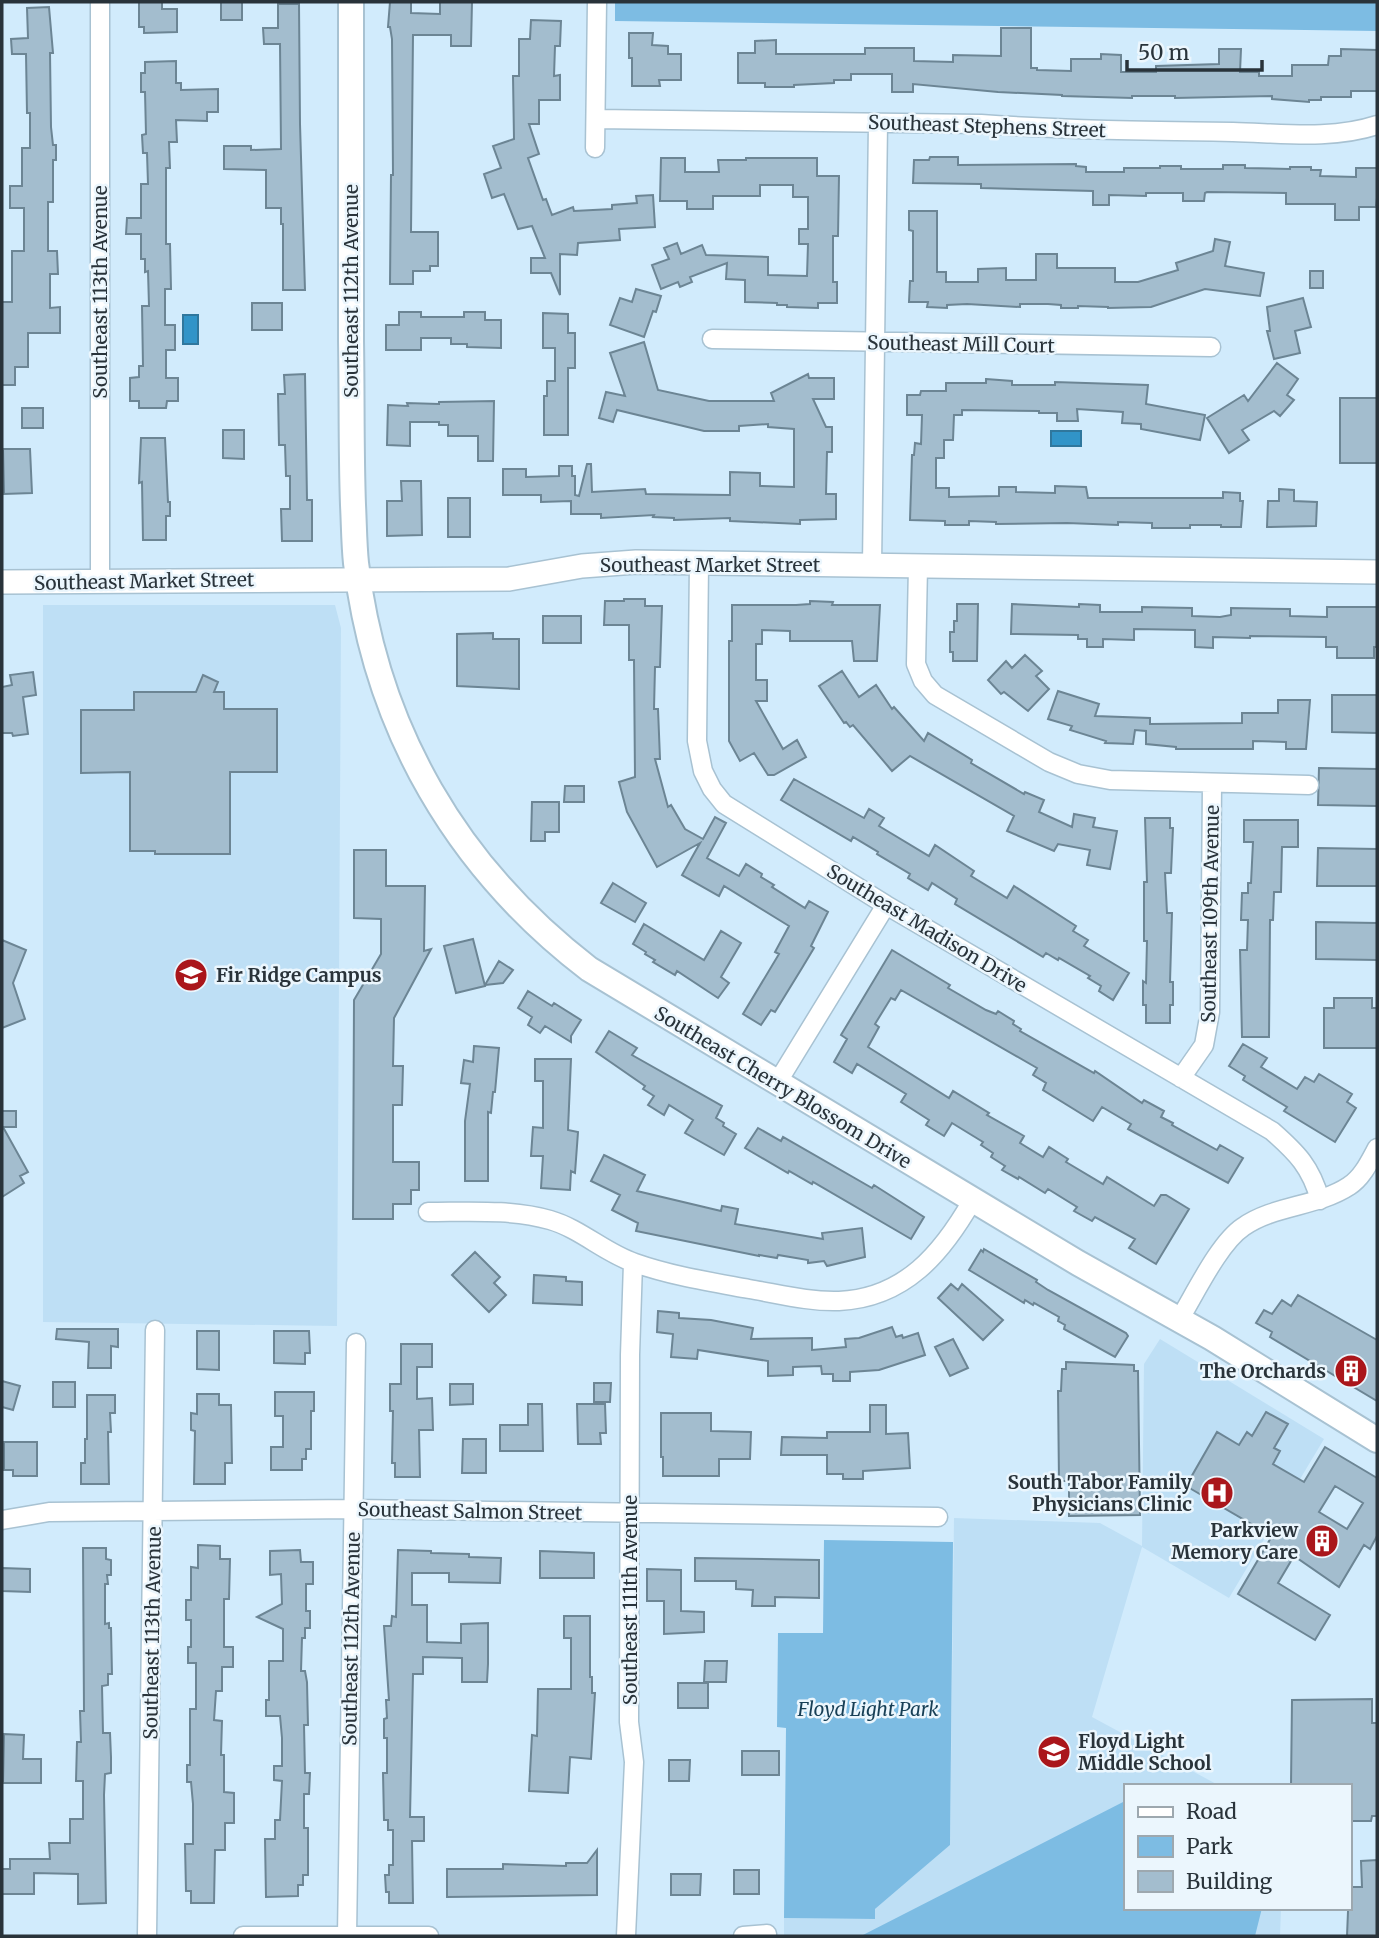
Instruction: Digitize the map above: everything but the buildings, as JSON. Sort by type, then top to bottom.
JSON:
[{"type":"main road","name":"Southeast 112th Avenue","points":[[351,2],[352,465],[358,579]]},
{"type":"main road","name":"Southeast Cherry Blossom Drive","points":[[358,579],[372,645],[400,726],[439,808],[486,872],[541,930],[589,970],[972,1200],[1180,1320],[1377,1440]]},
{"type":"street","name":"Southeast 113th Avenue","points":[[100,2],[100,583]]},
{"type":"street","points":[[595,148],[597,2]]},
{"type":"street","name":"Southeast Stephens Street","points":[[596,119],[981,124],[1056,129],[1316,134],[1365,129],[1377,125]]},
{"type":"street","points":[[872,565],[878,123]]},
{"type":"street","name":"Southeast Mill Court","points":[[712,339],[1211,346]]},
{"type":"street","name":"Southeast Market Street","points":[[2,582],[509,579],[598,564],[699,563],[1377,572]]},
{"type":"street","name":"Southeast Madison Drive","points":[[699,563],[697,741],[702,771],[724,804],[886,905],[1272,1131],[1309,1169],[1320,1200]]},
{"type":"street","points":[[918,566],[916,664],[923,681],[935,695],[1049,762],[1078,774],[1110,780],[1309,785]]},
{"type":"street","name":"Southeast 109th Avenue","points":[[1181,1078],[1204,1045],[1210,1012],[1212,784]]},
{"type":"street","points":[[777,1083],[886,905]]},
{"type":"street","points":[[1180,1320],[1228,1241],[1243,1227],[1266,1216],[1320,1200],[1350,1186],[1364,1170],[1377,1148]]},
{"type":"street","points":[[428,1212],[514,1213],[552,1221],[633,1263],[678,1275],[800,1298],[838,1301],[862,1298],[893,1286],[916,1272],[936,1255],[949,1239],[972,1200]]},
{"type":"street","name":"Southeast 111th Avenue","points":[[626,1936],[634,1762],[629,1721],[630,1355],[633,1263]]},
{"type":"street","name":"Southeast 113th Avenue","points":[[147,1936],[155,1330]]},
{"type":"street","name":"Southeast 112th Avenue","points":[[347,1936],[356,1343]]},
{"type":"street","name":"Southeast Salmon Street","points":[[2,1520],[24,1514],[49,1512],[353,1509],[938,1517]]},
{"type":"street","points":[[743,1936],[767,1934]]},
{"type":"street","points":[[243,1936],[429,1936]]},
{"type":"shaded area","points":[[183,315],[198,315],[198,344],[183,344]]},
{"type":"shaded area","points":[[1051,431],[1081,431],[1081,446],[1051,446]]},
{"type":"shaded area","name":"Fir Ridge Campus","points":[[43,605],[335,605],[341,628],[337,1326],[43,1322]]},
{"type":"shaded area","name":"Floyd Light Middle School","points":[[1160,1339],[1324,1439],[1229,1598],[1142,1547],[1092,1717],[1216,1784],[1124,1784],[1124,1910],[1281,1910],[1280,1936],[784,1936],[784,1918],[875,1919],[875,1909],[950,1845],[954,1518],[1100,1523],[1142,1546],[1144,1364]]},
{"type":"green space","points":[[615,2],[1377,2],[1377,31],[615,21]]},
{"type":"green space","name":"Floyd Light Park","points":[[824,1540],[953,1542],[950,1845],[875,1909],[875,1919],[784,1918],[786,1728],[777,1727],[778,1633],[823,1633]]},
{"type":"green space","points":[[1124,1802],[1124,1910],[1262,1910],[1255,1936],[861,1936]]},
{"type":"place","name":"Fir Ridge Campus","points":[[191,975]]},
{"type":"place","name":"The Orchards","points":[[1351,1371]]},
{"type":"place","name":"South Tabor Family Physicians Clinic","points":[[1217,1493]]},
{"type":"place","name":"Parkview Memory Care","points":[[1322,1541]]},
{"type":"place","name":"Floyd Light Middle School","points":[[1054,1752]]}]
